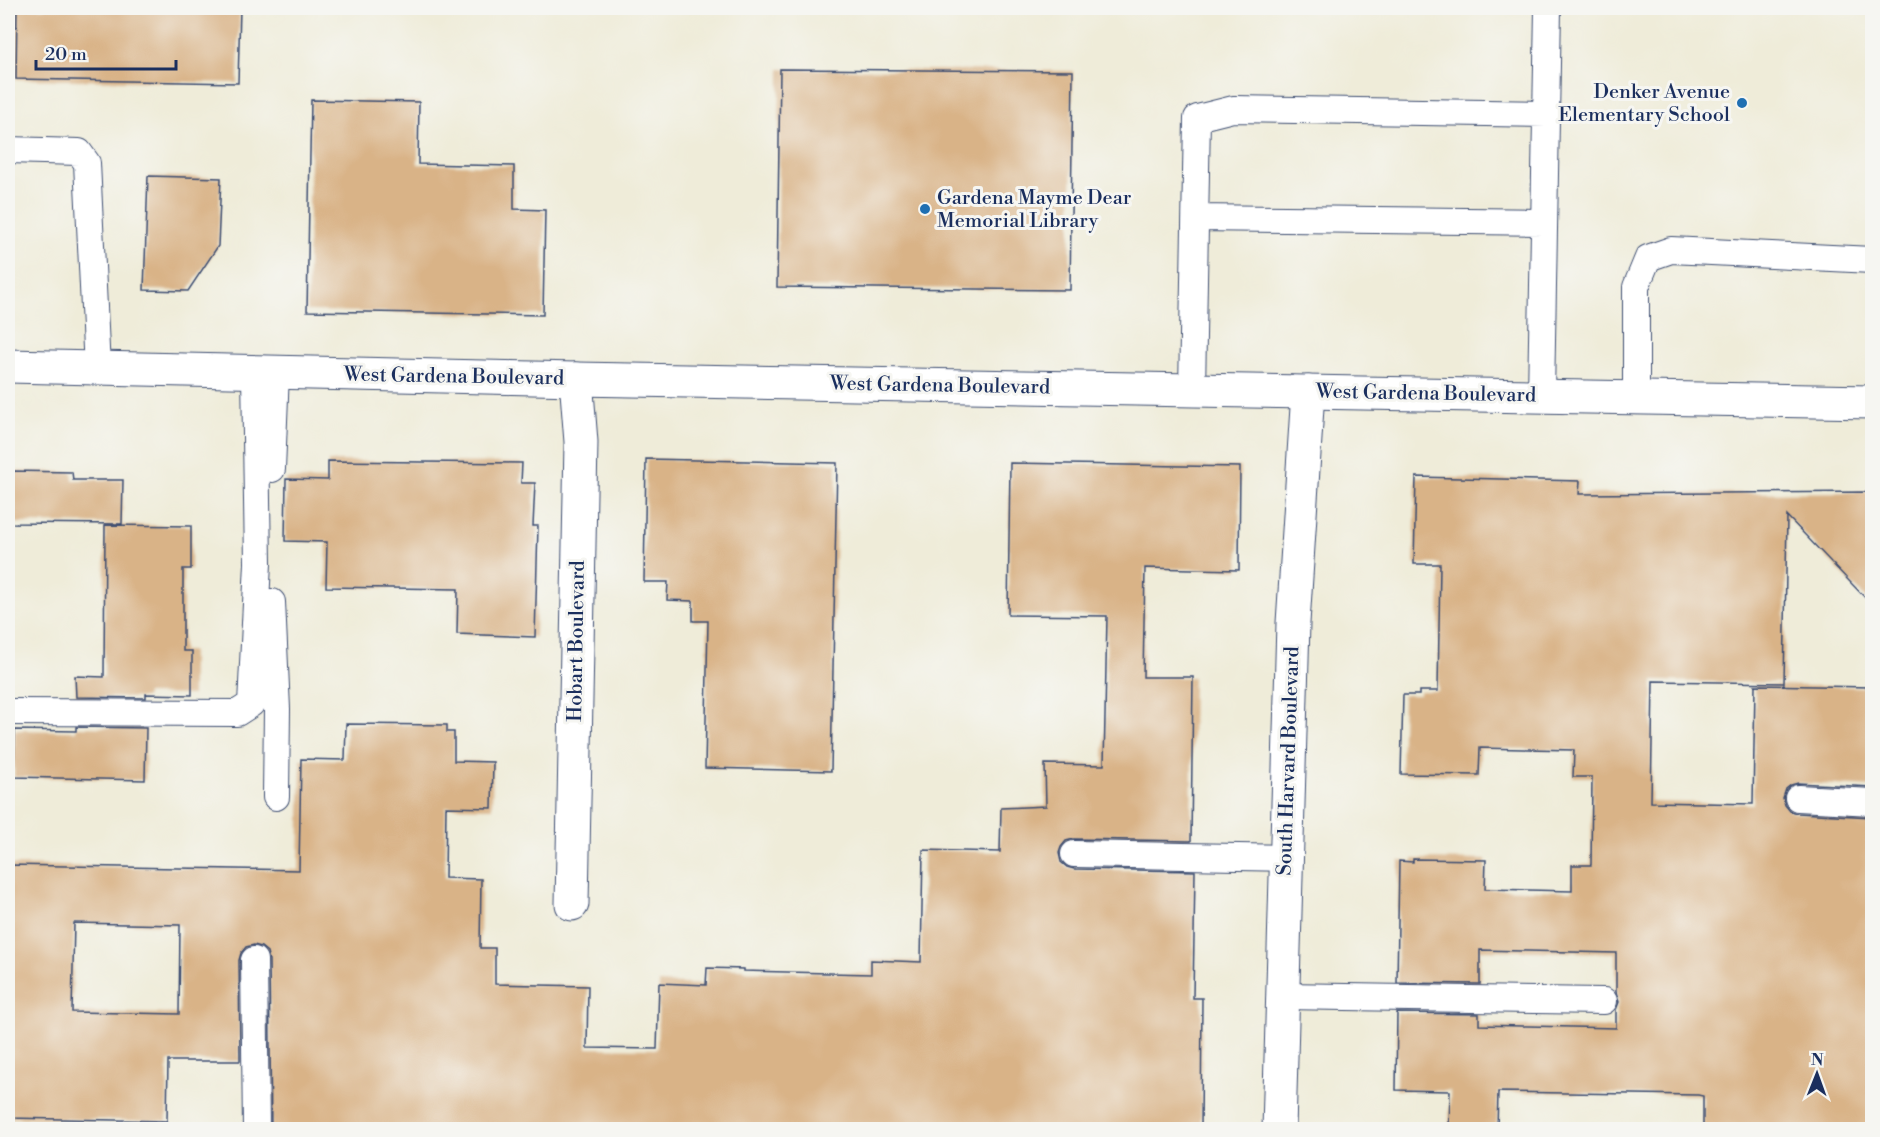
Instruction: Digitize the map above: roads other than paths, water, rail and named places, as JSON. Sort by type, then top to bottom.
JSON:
[{"type":"main road","name":"West Gardena Boulevard","points":[[8,366],[576,379],[1872,402]]},
{"type":"main road","name":"Hobart Boulevard","points":[[572,904],[581,442],[576,379]]},
{"type":"main road","name":"South Harvard Boulevard","points":[[1279,1130],[1293,623],[1308,392]]},
{"type":"lane","points":[[1541,396],[1548,8]]},
{"type":"lane","points":[[1192,390],[1197,117],[1233,109],[1546,114]]},
{"type":"lane","points":[[8,150],[79,152],[87,163],[97,369]]},
{"type":"lane","points":[[1196,218],[1544,222]]},
{"type":"lane","points":[[1636,398],[1636,287],[1648,258],[1671,250],[1872,260]]},
{"type":"lane","points":[[8,712],[237,713],[251,704],[266,373]]},
{"type":"lane","points":[[266,373],[272,480],[272,597],[277,709],[276,797]]},
{"type":"lane","points":[[1798,798],[1872,802]]},
{"type":"lane","points":[[1074,854],[1287,858]]},
{"type":"lane","points":[[254,960],[256,1130]]},
{"type":"lane","points":[[1283,996],[1604,1001]]},
{"type":"place","name":"Denker Avenue Elementary School","points":[[1742,103]]},
{"type":"place","name":"Gardena Mayme Dear Memorial Library","points":[[925,209]]}]
